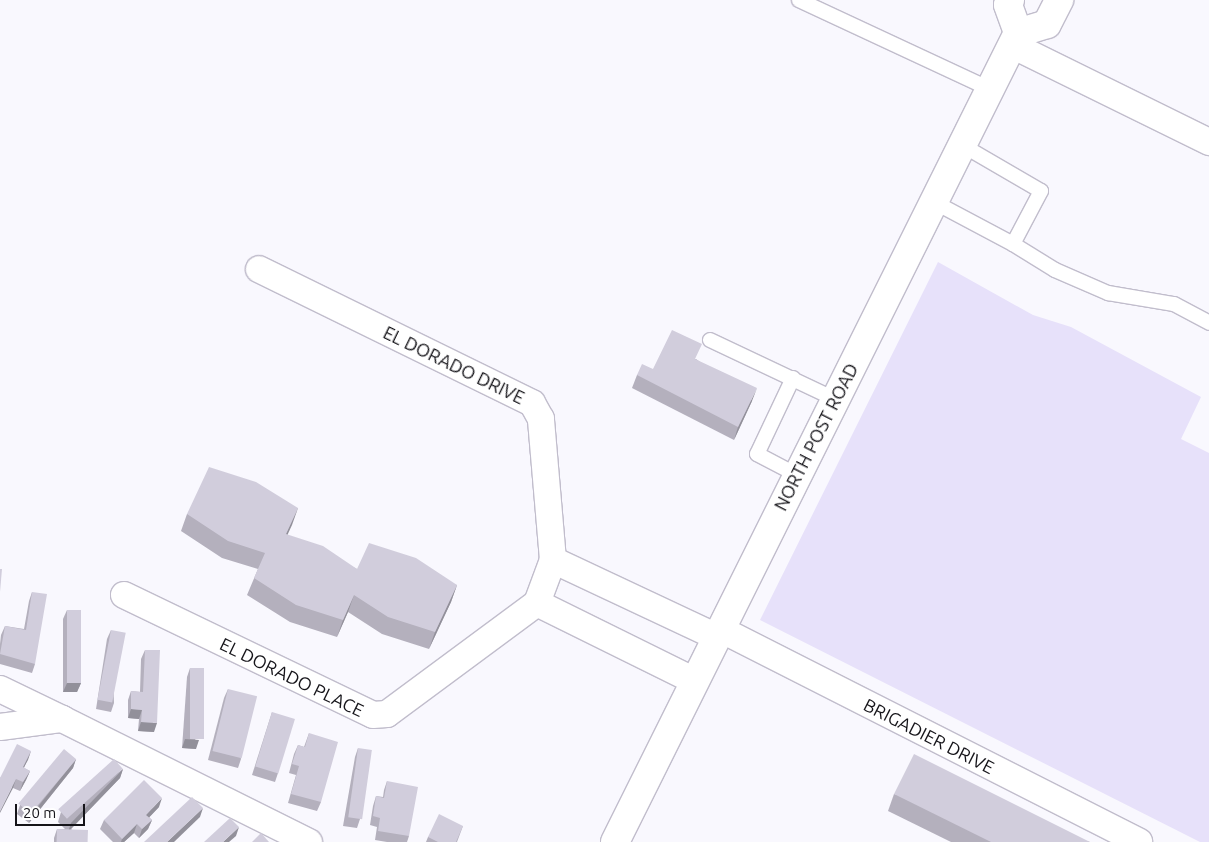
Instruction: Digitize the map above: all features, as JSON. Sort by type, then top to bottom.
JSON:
[{"type":"main road","points":[[1010,0],[1008,5],[1015,39],[1047,24],[1059,0]]},
{"type":"main road","name":"NORTH POST ROAD","points":[[615,842],[694,680],[1015,39]]},
{"type":"street","points":[[1015,39],[1209,142]]},
{"type":"street","name":"EL DORADO DRIVE","points":[[258,269],[532,403],[541,419],[553,560]]},
{"type":"street","points":[[694,680],[537,603],[553,560],[718,633]]},
{"type":"street","name":"EL DORADO PLACE","points":[[124,595],[373,715],[387,714],[537,603]]},
{"type":"street","name":"BRIGADIER DRIVE","points":[[718,633],[1139,842]]},
{"type":"street","points":[[0,689],[309,842]]},
{"type":"street","points":[[0,727],[62,719]]},
{"type":"lane","points":[[799,0],[990,88]]},
{"type":"lane","points":[[962,145],[1042,191],[1012,244]]},
{"type":"lane","points":[[934,202],[1012,244],[1055,270],[1108,292],[1174,304],[1209,323]]},
{"type":"lane","points":[[710,340],[836,399]]},
{"type":"lane","points":[[794,378],[757,454],[797,475]]},
{"type":"shaded area","points":[[938,262],[1033,315],[1071,327],[1201,397],[1181,439],[1209,453],[1209,842],[1200,842],[760,620]]},
{"type":"building","points":[[672,330],[702,344],[695,359],[757,388],[738,427],[637,375],[642,364],[653,369]]},
{"type":"building","points":[[209,467],[256,482],[298,508],[286,534],[323,546],[357,569],[369,543],[416,558],[457,585],[435,632],[388,617],[354,595],[343,620],[296,605],[254,578],[265,553],[228,541],[187,514]]},
{"type":"building","points":[[0,569],[2,569],[0,592]]},
{"type":"building","points":[[32,592],[47,594],[35,664],[0,654],[5,626],[26,630]]},
{"type":"building","points":[[67,610],[81,610],[81,683],[67,683]]},
{"type":"building","points":[[111,630],[126,633],[112,703],[97,700]]},
{"type":"building","points":[[145,650],[160,650],[157,723],[141,722],[142,710],[131,709],[131,691],[143,692]]},
{"type":"building","points":[[190,668],[204,668],[204,739],[190,739]]},
{"type":"building","points":[[228,689],[257,696],[242,758],[213,751]]},
{"type":"building","points":[[272,712],[295,719],[278,774],[255,767]]},
{"type":"building","points":[[309,733],[338,742],[321,802],[291,794],[299,766],[292,764],[298,745],[305,747]]},
{"type":"building","points":[[17,744],[31,751],[23,767],[30,771],[23,782],[16,779],[0,811],[0,778]]},
{"type":"building","points":[[358,748],[372,750],[362,819],[348,817]]},
{"type":"building","points":[[64,749],[76,759],[31,814],[18,803]]},
{"type":"building","points":[[914,754],[1090,842],[991,842],[894,794]]},
{"type":"building","points":[[114,759],[123,769],[67,819],[58,809]]},
{"type":"building","points":[[144,780],[162,798],[146,815],[152,820],[142,829],[137,824],[122,839],[104,820]]},
{"type":"building","points":[[387,781],[418,787],[409,836],[378,831],[380,818],[373,816],[376,796],[384,798]]},
{"type":"building","points":[[192,797],[203,808],[167,842],[144,842]]},
{"type":"building","points":[[439,814],[463,826],[456,842],[438,842],[428,837]]},
{"type":"building","points":[[230,818],[239,827],[223,842],[204,842]]},
{"type":"building","points":[[57,829],[88,830],[88,842],[57,842]]},
{"type":"building","points":[[261,833],[269,842],[252,842]]}]
